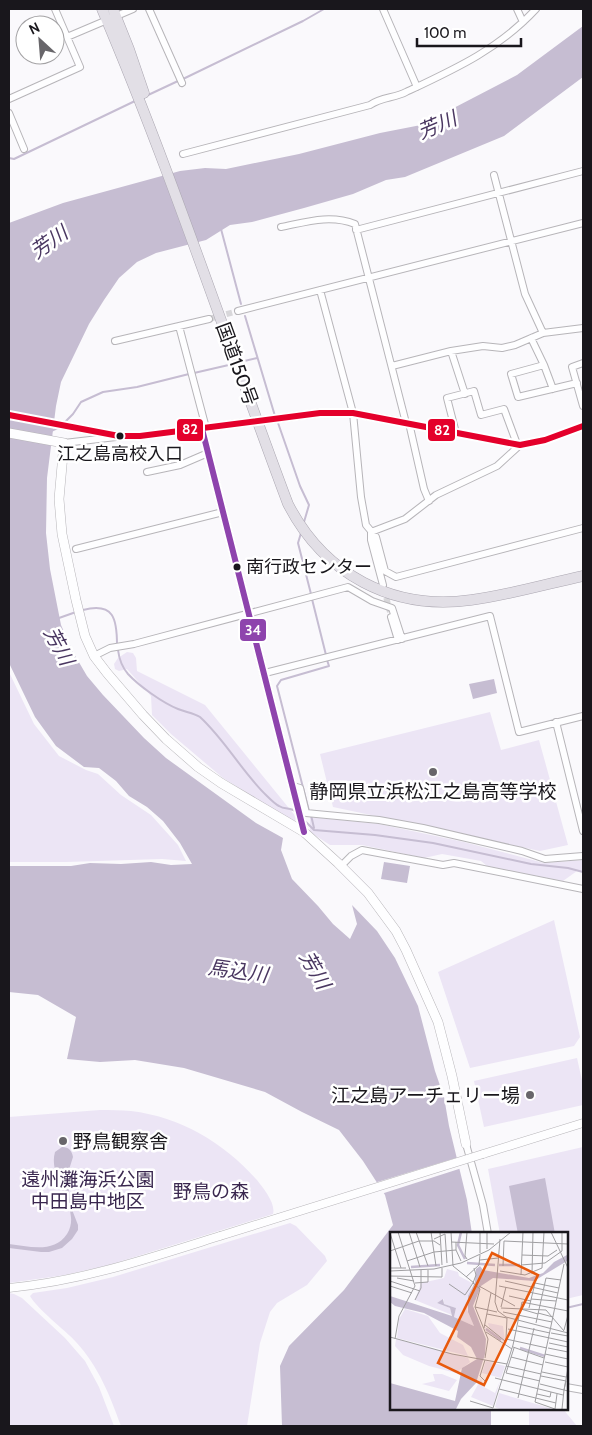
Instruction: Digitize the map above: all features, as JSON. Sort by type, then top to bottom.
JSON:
[{"type":"highway","name":"国道150号","points":[[102,9],[112,15],[130,75],[164,161],[288,504],[296,521],[319,550],[336,566],[376,590],[427,602],[470,600],[583,576]]},
{"type":"main road","points":[[9,433],[64,443],[59,499],[62,534],[85,636],[94,656],[107,673],[166,739],[198,767],[226,787],[304,832],[342,866],[368,893],[396,931],[414,965],[443,1037],[466,1144]]},
{"type":"street","points":[[9,99],[80,67],[55,9]]},
{"type":"street","points":[[67,38],[112,15],[133,9]]},
{"type":"street","points":[[149,9],[182,83]]},
{"type":"street","points":[[383,9],[417,87]]},
{"type":"street","points":[[518,9],[523,22]]},
{"type":"street","points":[[183,154],[370,106],[376,101],[403,94],[454,70],[489,50],[536,9]]},
{"type":"street","points":[[9,113],[24,148]]},
{"type":"street","points":[[356,230],[583,171]]},
{"type":"street","points":[[494,175],[524,294],[542,333]]},
{"type":"street","points":[[281,227],[328,218],[345,220],[355,224],[429,501]]},
{"type":"street","points":[[238,311],[583,223]]},
{"type":"street","points":[[320,290],[353,413],[361,497],[366,525],[376,537],[385,571],[396,577],[583,528]]},
{"type":"street","points":[[115,341],[209,319]]},
{"type":"street","points":[[178,326],[204,428],[208,453],[304,832]]},
{"type":"street","points":[[392,366],[451,351],[483,346],[502,348],[515,345],[542,333],[583,328]]},
{"type":"street","points":[[531,338],[553,389]]},
{"type":"street","points":[[451,351],[464,394]]},
{"type":"street","points":[[583,363],[572,367],[583,406]]},
{"type":"street","points":[[544,365],[511,374],[518,397],[577,383]]},
{"type":"street","points":[[456,433],[447,398],[474,391],[481,415],[504,409],[518,445]]},
{"type":"street","points":[[64,443],[119,436],[140,436],[320,412],[353,413],[518,445],[545,440],[583,426]]},
{"type":"street","points":[[9,414],[119,436]]},
{"type":"street","points":[[371,532],[405,519],[436,496],[497,466],[518,445]]},
{"type":"street","points":[[147,472],[180,465],[208,453]]},
{"type":"street","points":[[76,549],[223,512]]},
{"type":"street","points":[[371,532],[371,540],[383,585]]},
{"type":"street","points":[[94,656],[110,648],[134,644],[348,588],[372,601],[392,608],[400,640]]},
{"type":"street","points":[[390,612],[400,640]]},
{"type":"street","points":[[265,673],[490,616],[519,732],[583,716]]},
{"type":"street","points":[[556,722],[583,831]]},
{"type":"street","points":[[293,786],[300,788],[306,812],[414,826],[484,842],[545,859],[583,856]]},
{"type":"street","points":[[342,866],[351,856],[362,850],[443,865],[454,864],[583,889]]},
{"type":"street","points":[[9,1288],[50,1283],[96,1274],[583,1122]]},
{"type":"street","points":[[466,1144],[483,1205],[488,1232]]},
{"type":"street","points":[[567,1387],[583,1390]]},
{"type":"green space","points":[[127,652],[133,653],[136,658],[137,671],[205,705],[297,818],[294,822],[223,778],[171,734],[152,715],[151,696],[127,669],[119,671],[115,669],[114,664],[118,658]]},
{"type":"green space","points":[[9,672],[34,724],[59,756],[98,774],[121,795],[151,815],[178,845],[186,861],[162,859],[9,862]]},
{"type":"green space","points":[[490,712],[501,750],[539,740],[568,845],[540,851],[333,807],[320,754]]},
{"type":"green space","points":[[310,817],[379,824],[464,842],[544,863],[583,860],[583,873],[577,871],[563,881],[487,866],[481,861],[442,854],[424,858],[362,845],[330,845],[310,832]]},
{"type":"green space","points":[[554,920],[580,1037],[574,1046],[470,1068],[438,972]]},
{"type":"green space","name":"江之島アーチェリー場","points":[[577,1058],[583,1085],[583,1105],[484,1127],[474,1081]]},
{"type":"green space","name":"野鳥の森","points":[[100,1110],[127,1111],[167,1119],[216,1143],[257,1180],[273,1205],[273,1214],[109,1265],[65,1275],[9,1283],[9,1117]]},
{"type":"green space","points":[[583,1147],[583,1295],[567,1299],[567,1232],[500,1232],[488,1169]]},
{"type":"green space","points":[[290,1223],[296,1226],[325,1256],[327,1261],[307,1285],[277,1303],[270,1312],[260,1343],[247,1426],[121,1426],[108,1393],[91,1361],[76,1342],[30,1296],[33,1293],[67,1288],[113,1277]]},
{"type":"green space","points":[[9,1293],[22,1298],[65,1338],[85,1361],[99,1387],[114,1426],[9,1426]]},
{"type":"green space","points":[[529,1410],[564,1410],[577,1426],[529,1426]]},
{"type":"water","points":[[583,26],[583,77],[504,136],[405,177],[386,180],[353,194],[304,208],[252,222],[230,225],[206,240],[156,253],[137,262],[119,278],[89,324],[61,382],[56,406],[47,478],[46,533],[50,569],[61,625],[73,652],[87,676],[103,695],[166,758],[256,823],[283,838],[281,850],[292,879],[333,924],[350,939],[357,924],[352,905],[377,931],[395,958],[418,1006],[435,1071],[444,1097],[467,1200],[472,1232],[390,1232],[390,1410],[491,1410],[491,1426],[282,1426],[280,1366],[289,1346],[344,1290],[393,1225],[385,1195],[363,1161],[339,1130],[265,1092],[184,1068],[135,1060],[100,1062],[67,1059],[76,1017],[38,995],[9,992],[9,866],[71,866],[90,863],[121,864],[151,862],[171,865],[192,864],[180,843],[163,821],[147,807],[129,796],[116,781],[99,768],[84,767],[56,746],[35,717],[9,663],[9,223],[63,203],[180,171],[205,168],[226,169],[421,125],[517,75]]},
{"type":"water","points":[[494,679],[497,693],[473,699],[469,684]]},
{"type":"water","points":[[384,862],[410,866],[407,883],[381,879]]},
{"type":"water","points":[[62,1147],[70,1150],[73,1157],[67,1176],[71,1207],[78,1230],[62,1248],[49,1252],[9,1248],[9,1244],[32,1247],[48,1246],[62,1240],[67,1234],[71,1224],[71,1214],[56,1173],[54,1162],[55,1152]]},
{"type":"water","points":[[545,1178],[555,1232],[518,1232],[509,1186]]},
{"type":"pier","points":[[459,1157],[462,1168],[381,1194],[374,1183]]},
{"type":"waterway","points":[[183,79],[324,9]]},
{"type":"waterway","points":[[146,96],[178,81]]},
{"type":"waterway","points":[[9,158],[14,159],[135,101]]},
{"type":"waterway","points":[[221,229],[241,304]]},
{"type":"waterway","points":[[245,316],[275,416]]},
{"type":"waterway","points":[[240,362],[257,358]]},
{"type":"waterway","points":[[194,373],[233,364]]},
{"type":"waterway","points":[[64,423],[81,402],[103,392],[137,387],[189,374]]},
{"type":"waterway","points":[[277,420],[300,486],[309,505],[304,522]]},
{"type":"waterway","points":[[51,431],[60,427]]},
{"type":"waterway","points":[[301,533],[298,543],[311,594]]},
{"type":"waterway","points":[[312,599],[326,655]]},
{"type":"waterway","points":[[83,610],[101,608],[112,615],[116,627],[117,645]]},
{"type":"waterway","name":"芳川","points":[[59,618],[76,612]]},
{"type":"waterway","points":[[118,650],[122,665],[133,679],[165,703],[200,717],[268,797],[281,807],[296,812]]},
{"type":"waterway","points":[[309,811],[277,686],[281,680],[329,666],[327,660]]},
{"type":"waterway","points":[[311,815],[314,828]]},
{"type":"waterway","points":[[303,819],[314,830],[375,835],[433,843],[531,864],[568,868],[583,872]]},
{"type":"waterway","points":[[567,1308],[583,1304]]},
{"type":"tunnel","points":[[209,319],[238,311]]},
{"type":"tunnel","points":[[384,589],[390,612]]},
{"type":"transit line","name":"82","points":[[9,415],[119,436],[140,436],[320,413],[353,413],[520,445],[545,440],[583,426]]},
{"type":"transit line","name":"34","points":[[202,429],[304,832]]},
{"type":"place","name":"江之島高校入口","points":[[120,436]]},
{"type":"place","name":"南行政センター","points":[[237,567]]},
{"type":"place","name":"静岡県立浜松江之島高等学校","points":[[433,772]]},
{"type":"place","name":"江之島アーチェリー場","points":[[530,1095]]},
{"type":"place","name":"野鳥観察舎","points":[[63,1141]]},
{"type":"water label","name":"馬込川","points":[[238,971]]},
{"type":"park label","name":"遠州灘海浜公園 中田島中地区","points":[[88,1190]]}]
